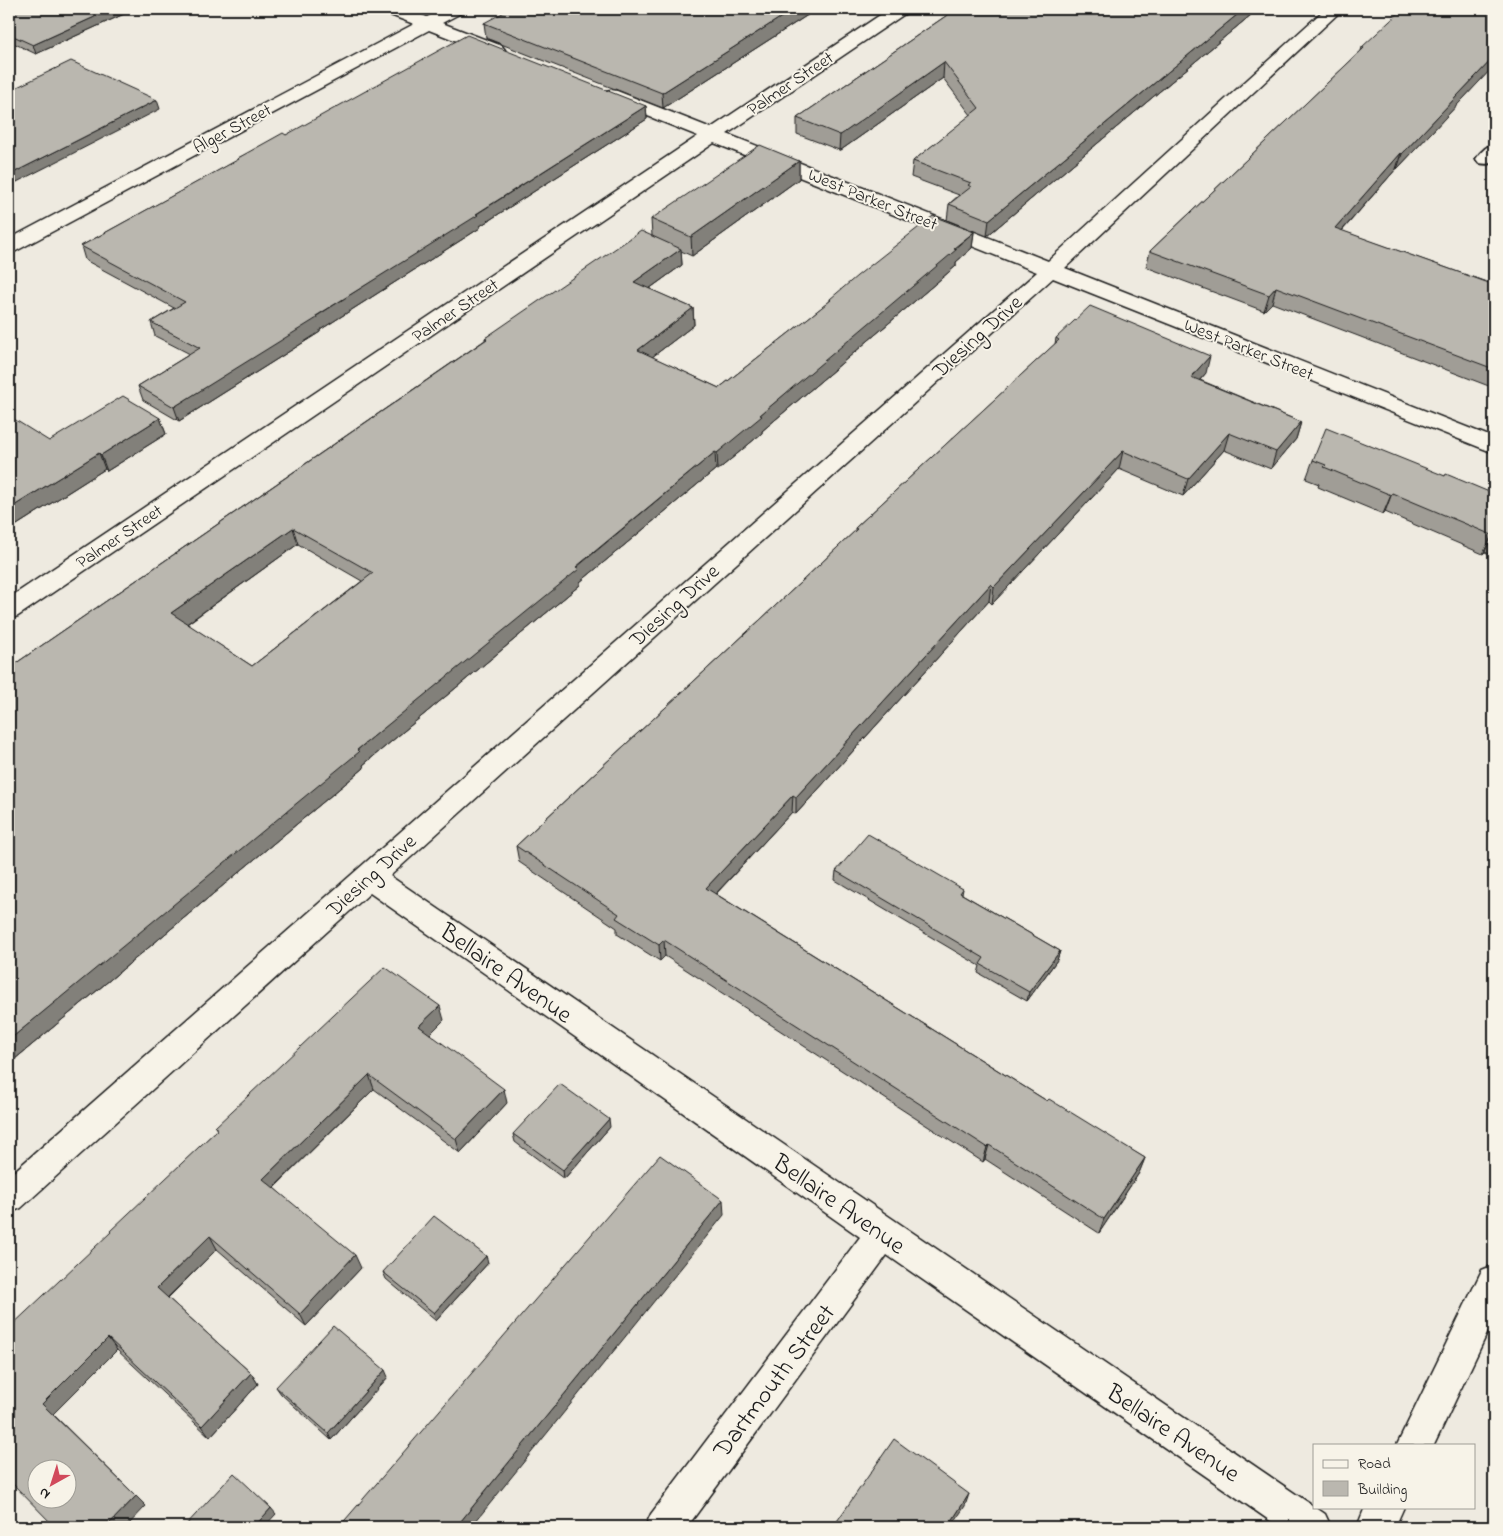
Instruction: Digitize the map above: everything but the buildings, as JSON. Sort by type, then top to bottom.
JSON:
[{"type":"street","points":[[390,9],[517,58]]},
{"type":"street","name":"Alger Street","points":[[9,247],[455,9]]},
{"type":"street","name":"Palmer Street","points":[[9,610],[900,9]]},
{"type":"street","name":"Diesing Drive","points":[[9,1197],[1050,270],[1335,9]]},
{"type":"street","name":"West Parker Street","points":[[598,90],[1494,446]]},
{"type":"street","name":"Bellaire Avenue","points":[[369,876],[883,1233],[1312,1527]]},
{"type":"street","name":"Dartmouth Street","points":[[664,1527],[883,1233]]},
{"type":"street","points":[[1415,1444],[1494,1282]]},
{"type":"street","points":[[1376,1527],[1385,1508]]}]
